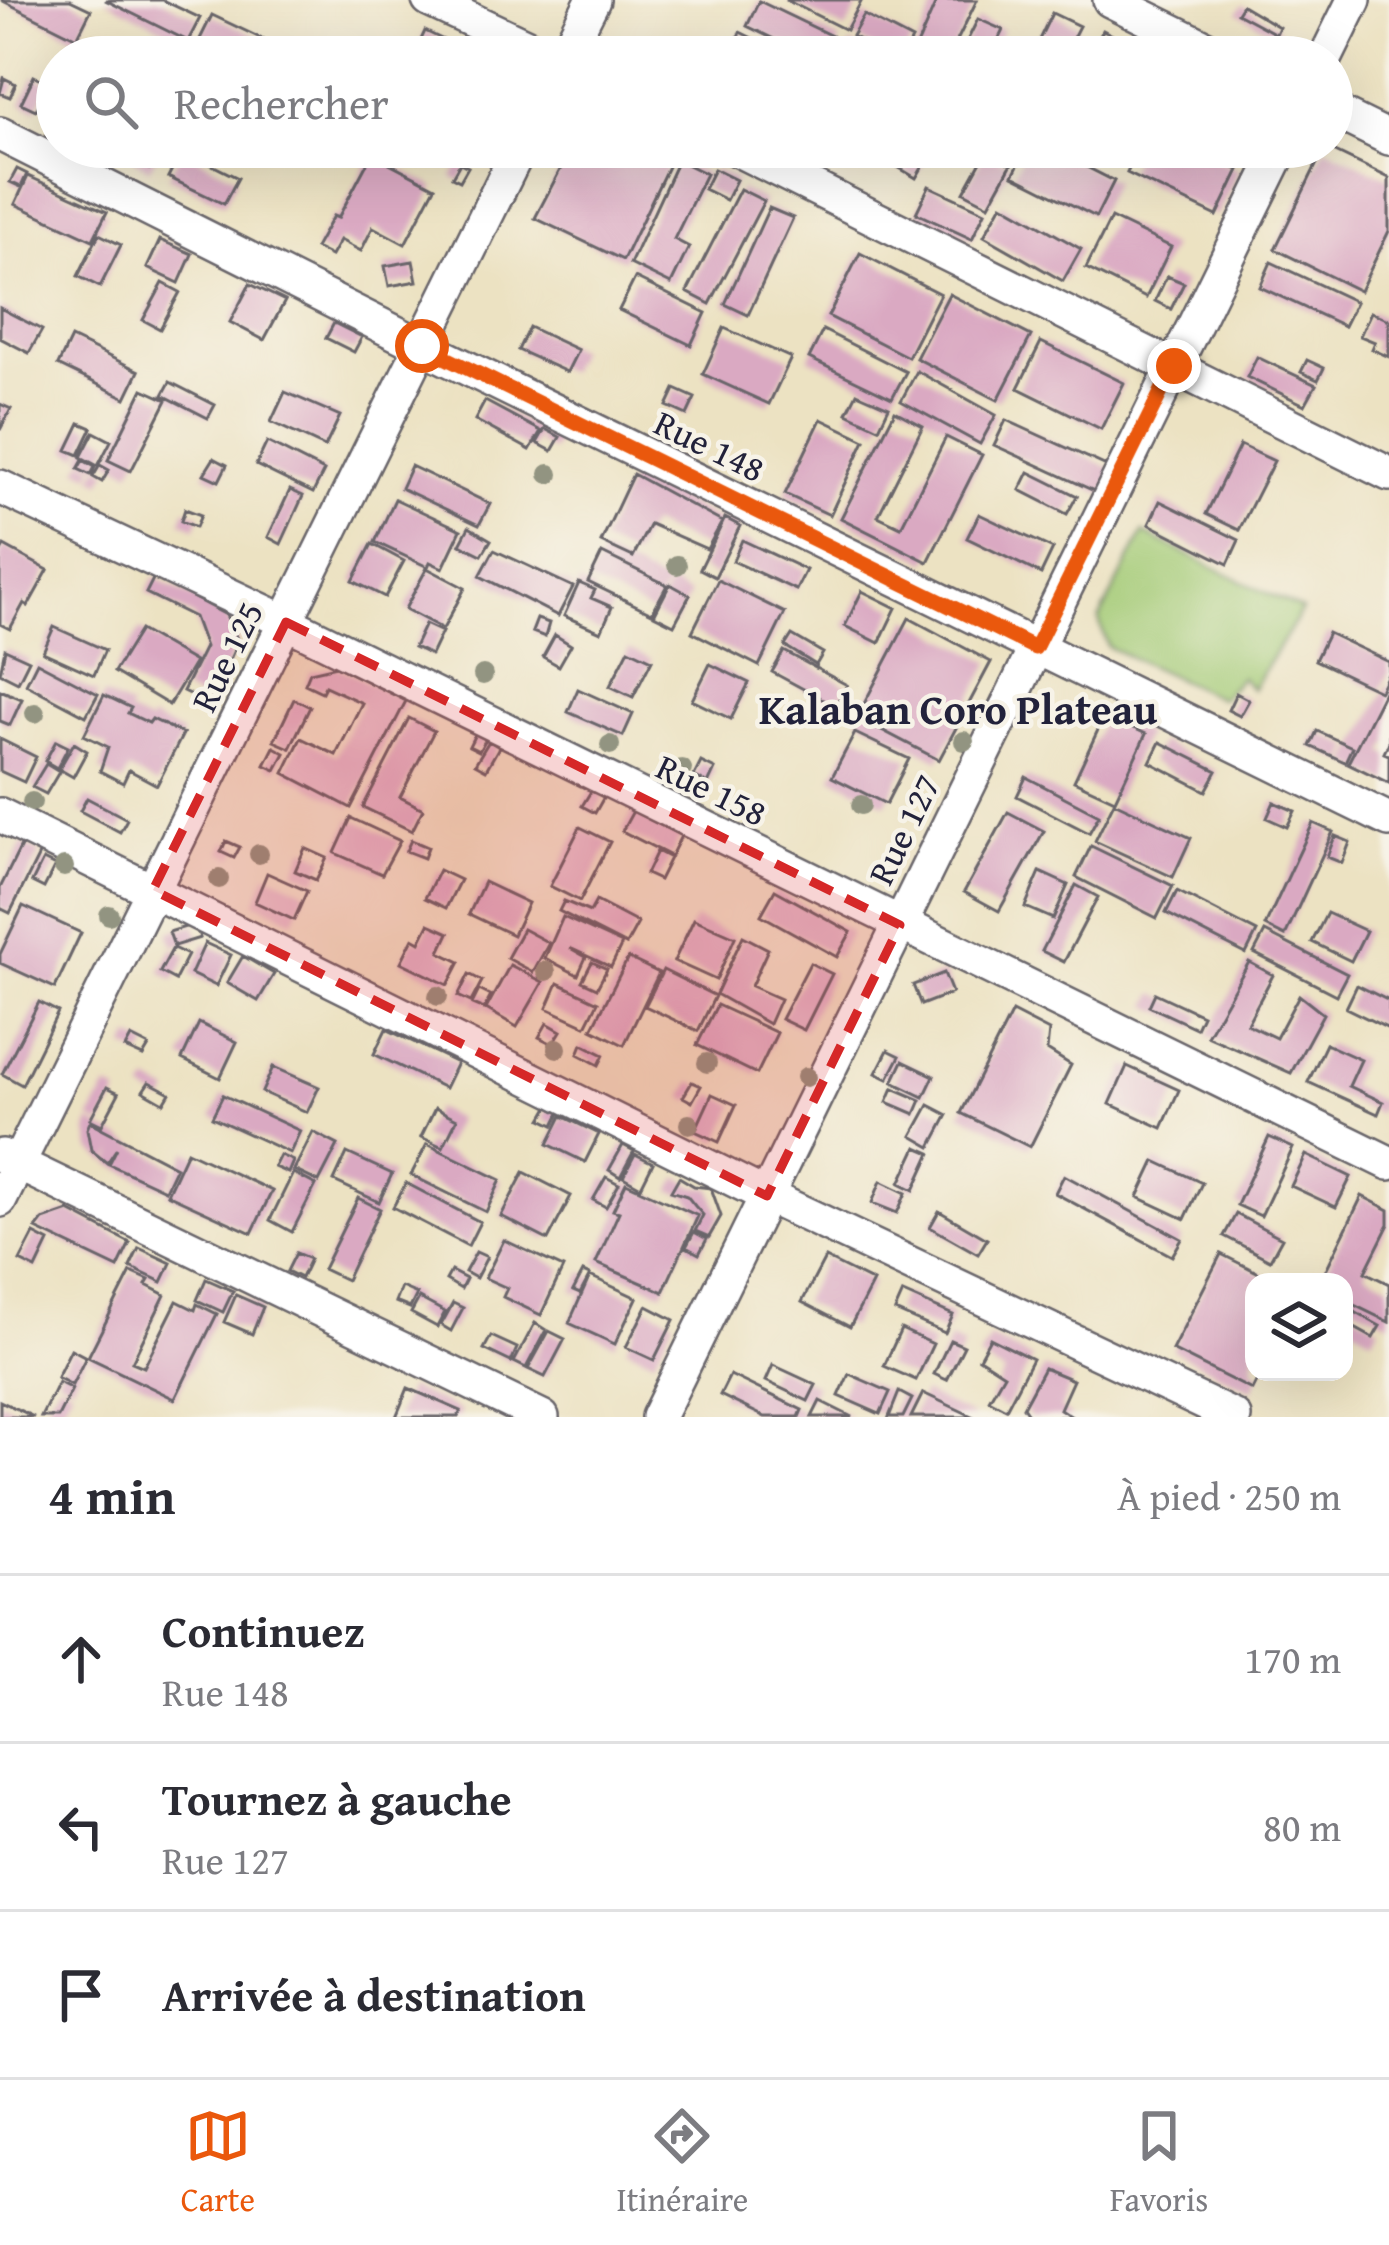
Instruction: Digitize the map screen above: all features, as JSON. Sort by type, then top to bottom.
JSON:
[{"type":"street","points":[[429,0],[505,36]]},
{"type":"street","points":[[575,36],[592,0]]},
{"type":"street","points":[[1110,0],[1183,36]]},
{"type":"street","points":[[1336,36],[1354,0]]},
{"type":"street","points":[[1353,121],[1389,139]]},
{"type":"street","name":"Rue 148","points":[[0,134],[36,152]]},
{"type":"street","name":"Rue 148","points":[[68,168],[1389,820]]},
{"type":"street","name":"Rue 125","points":[[0,1200],[9,1159],[153,890],[510,168]]},
{"type":"street","points":[[774,168],[1389,474]]},
{"type":"street","name":"Rue 127","points":[[658,1417],[1272,168]]},
{"type":"street","name":"Rue 158","points":[[0,487],[286,622],[1389,1163]]},
{"type":"street","points":[[0,815],[767,1196],[1234,1417]]},
{"type":"street","points":[[9,1159],[542,1417]]},
{"type":"highlighted area","points":[[286,622],[900,925],[767,1196],[153,890]]},
{"type":"green space","points":[[1143,533],[1302,610],[1252,689],[1241,677],[1221,699],[1108,647],[1099,620]]},
{"type":"building","points":[[1,0],[70,0],[91,10],[78,36]]},
{"type":"building","points":[[105,0],[162,0],[200,18],[191,36],[178,36]]},
{"type":"building","points":[[786,0],[862,0],[846,30]]},
{"type":"building","points":[[937,0],[977,0],[959,36],[921,36]]},
{"type":"building","points":[[759,1],[832,36],[768,36],[747,26]]},
{"type":"building","points":[[1242,5],[1279,27],[1276,34],[1237,13]]},
{"type":"building","points":[[1052,13],[1079,26],[1074,36],[1041,36]]},
{"type":"building","points":[[212,15],[256,36],[202,36]]},
{"type":"building","points":[[864,15],[904,36],[852,36]]},
{"type":"building","points":[[978,19],[1003,30],[1000,36],[970,36]]},
{"type":"building","points":[[34,76],[36,77],[36,110],[21,103]]},
{"type":"building","points":[[4,78],[16,84],[10,97],[0,93]]},
{"type":"building","points":[[1353,161],[1389,178],[1389,231],[1360,291],[1275,249],[1315,168],[1353,168]]},
{"type":"building","points":[[173,168],[218,168],[238,178],[224,204],[168,177]]},
{"type":"building","points":[[365,168],[399,168],[435,187],[405,244],[373,227],[361,251],[340,240],[331,256],[315,248],[333,216],[338,218]]},
{"type":"building","points":[[457,168],[467,168],[460,181],[452,177]]},
{"type":"building","points":[[561,168],[667,168],[623,260],[535,218]]},
{"type":"building","points":[[674,168],[694,168],[706,174],[674,239],[689,247],[671,284],[630,264]]},
{"type":"building","points":[[899,168],[922,168],[916,178]]},
{"type":"building","points":[[977,168],[1009,168],[989,205],[964,192]]},
{"type":"building","points":[[1016,168],[1088,168],[1114,181],[1096,217],[1013,175]]},
{"type":"building","points":[[1129,168],[1239,170],[1217,216],[1127,173]]},
{"type":"building","points":[[17,169],[27,174],[21,187],[10,182]]},
{"type":"building","points":[[714,169],[736,180],[726,200],[704,189]]},
{"type":"building","points":[[28,176],[107,212],[93,240],[15,204]]},
{"type":"building","points":[[929,186],[985,212],[972,239],[916,213]]},
{"type":"building","points":[[740,189],[764,201],[710,304],[687,292]]},
{"type":"building","points":[[1002,204],[1081,249],[1063,281],[984,236]]},
{"type":"building","points":[[769,208],[793,218],[748,315],[725,304]]},
{"type":"building","points":[[1111,218],[1171,247],[1146,298],[1086,268]]},
{"type":"building","points":[[99,234],[121,245],[100,287],[78,276]]},
{"type":"building","points":[[160,240],[192,254],[179,283],[147,268]]},
{"type":"building","points":[[860,253],[940,294],[908,357],[828,316]]},
{"type":"building","points":[[413,261],[417,281],[389,286],[385,266]]},
{"type":"building","points":[[1271,262],[1356,302],[1344,326],[1260,287]]},
{"type":"building","points":[[1167,276],[1184,283],[1171,309],[1155,301]]},
{"type":"building","points":[[635,278],[706,313],[691,345],[619,310]]},
{"type":"building","points":[[163,283],[180,292],[160,329],[143,320]]},
{"type":"building","points":[[250,284],[285,301],[264,340],[230,322]]},
{"type":"building","points":[[949,294],[1031,336],[998,400],[916,358]]},
{"type":"building","points":[[0,308],[42,330],[29,353],[0,338]]},
{"type":"building","points":[[1371,312],[1389,320],[1389,357],[1372,349],[1375,342],[1360,336]]},
{"type":"building","points":[[334,323],[362,337],[354,352],[326,338]]},
{"type":"building","points":[[529,327],[578,350],[567,372],[518,350]]},
{"type":"building","points":[[724,328],[791,358],[769,404],[703,374]]},
{"type":"building","points":[[823,330],[906,372],[892,398],[809,358]]},
{"type":"building","points":[[71,338],[139,371],[126,398],[58,365]]},
{"type":"building","points":[[1041,342],[1124,383],[1101,429],[1018,388]]},
{"type":"building","points":[[1257,357],[1316,385],[1305,405],[1247,377]]},
{"type":"building","points":[[1307,360],[1324,368],[1318,380],[1301,372]]},
{"type":"building","points":[[917,371],[996,415],[980,444],[901,401]]},
{"type":"building","points":[[170,382],[215,405],[208,418],[163,395]]},
{"type":"building","points":[[143,389],[167,400],[131,471],[108,460]]},
{"type":"building","points":[[675,389],[695,398],[687,415],[667,406]]},
{"type":"building","points":[[285,392],[340,416],[325,447],[271,422]]},
{"type":"building","points":[[857,393],[889,407],[879,428],[847,413]]},
{"type":"building","points":[[485,401],[541,431],[530,450],[475,420]]},
{"type":"building","points":[[0,404],[11,409],[0,430]]},
{"type":"building","points":[[895,411],[923,426],[878,516],[901,527],[946,437],[982,455],[928,562],[841,518]]},
{"type":"building","points":[[821,419],[865,440],[830,515],[785,494]]},
{"type":"building","points":[[1006,420],[1115,470],[1103,495],[994,445]]},
{"type":"building","points":[[80,423],[92,428],[79,455],[67,450]]},
{"type":"building","points":[[545,429],[560,437],[552,451],[537,443]]},
{"type":"building","points":[[94,432],[111,441],[98,466],[81,457]]},
{"type":"building","points":[[267,442],[324,471],[313,493],[256,465]]},
{"type":"building","points":[[1240,445],[1274,461],[1239,530],[1206,514]]},
{"type":"building","points":[[214,458],[227,465],[219,481],[204,474]]},
{"type":"building","points":[[83,460],[95,467],[91,475],[78,469]]},
{"type":"building","points":[[100,465],[109,470],[102,482],[93,477]]},
{"type":"building","points":[[411,466],[490,504],[479,525],[401,488]]},
{"type":"building","points":[[1029,472],[1077,496],[1067,514],[1020,490]]},
{"type":"building","points":[[633,474],[722,522],[707,549],[650,524],[633,557],[601,542]]},
{"type":"building","points":[[290,490],[303,496],[281,544],[268,537]]},
{"type":"building","points":[[395,499],[461,530],[443,568],[430,562],[428,567],[375,542]]},
{"type":"building","points":[[1160,501],[1239,540],[1228,564],[1149,524]]},
{"type":"building","points":[[185,509],[201,515],[196,527],[181,521]]},
{"type":"building","points":[[979,514],[1053,549],[1041,574],[967,538]]},
{"type":"building","points":[[725,518],[740,526],[715,577],[700,569]]},
{"type":"building","points":[[469,527],[491,540],[482,555],[460,544]]},
{"type":"building","points":[[742,540],[806,570],[796,590],[733,561]]},
{"type":"building","points":[[372,544],[404,561],[385,597],[353,581]]},
{"type":"building","points":[[4,546],[48,570],[10,629],[0,624],[0,553]]},
{"type":"building","points":[[494,550],[573,587],[558,616],[480,576]]},
{"type":"building","points":[[602,553],[667,585],[652,613],[588,582]]},
{"type":"building","points":[[427,568],[465,588],[443,629],[405,609]]},
{"type":"building","points":[[154,577],[226,615],[238,641],[210,704],[183,691],[205,647],[194,617],[146,593]]},
{"type":"building","points":[[718,580],[785,613],[759,666],[692,632]]},
{"type":"building","points":[[579,583],[595,590],[591,598],[612,607],[601,632],[564,616]]},
{"type":"building","points":[[670,584],[690,595],[674,625],[654,615]]},
{"type":"building","points":[[862,591],[896,608],[879,643],[845,626]]},
{"type":"building","points":[[909,618],[991,662],[939,760],[857,717]]},
{"type":"building","points":[[537,619],[549,623],[545,637],[532,632]]},
{"type":"building","points":[[425,624],[442,632],[431,655],[414,647]]},
{"type":"building","points":[[54,627],[105,650],[94,675],[43,652]]},
{"type":"building","points":[[140,630],[195,662],[169,705],[114,672]]},
{"type":"building","points":[[1328,633],[1389,662],[1380,691],[1315,660]]},
{"type":"building","points":[[555,635],[571,645],[559,666],[543,657]]},
{"type":"building","points":[[792,635],[823,653],[816,665],[785,646]]},
{"type":"building","points":[[5,649],[29,660],[18,682],[0,673]]},
{"type":"building","points":[[629,649],[652,660],[633,697],[610,686]]},
{"type":"building","points":[[784,651],[847,685],[835,706],[772,672]]},
{"type":"building","points":[[37,662],[98,694],[86,716],[26,684]]},
{"type":"building","points":[[710,664],[749,683],[731,719],[692,700]]},
{"type":"building","points":[[336,666],[406,701],[351,808],[284,773],[301,738],[336,755],[362,703],[325,686],[322,692],[305,684],[310,672]]},
{"type":"building","points":[[1389,682],[1389,742],[1384,753],[1389,755],[1389,783],[1348,763]]},
{"type":"building","points":[[578,689],[633,714],[623,736],[568,712]]},
{"type":"building","points":[[0,690],[22,699],[10,725],[0,721]]},
{"type":"building","points":[[1236,693],[1249,700],[1240,716],[1228,710]]},
{"type":"building","points":[[104,695],[131,708],[128,713],[183,734],[157,785],[129,770],[123,783],[100,771],[108,747],[84,735]]},
{"type":"building","points":[[294,699],[310,707],[290,748],[274,741]]},
{"type":"building","points":[[1105,715],[1146,734],[1115,800],[1074,781]]},
{"type":"building","points":[[409,718],[434,731],[400,797],[423,809],[412,831],[363,807]]},
{"type":"building","points":[[1317,731],[1352,747],[1345,762],[1310,746]]},
{"type":"building","points":[[476,732],[487,737],[479,751],[469,746]]},
{"type":"building","points":[[855,733],[909,759],[886,804],[832,777]]},
{"type":"building","points":[[0,739],[36,757],[24,782],[0,771]]},
{"type":"building","points":[[56,741],[68,747],[57,768],[45,761]]},
{"type":"building","points":[[489,741],[499,747],[486,770],[475,764]]},
{"type":"building","points":[[1160,742],[1217,771],[1206,791],[1150,762]]},
{"type":"building","points":[[74,743],[87,751],[73,777],[59,769]]},
{"type":"building","points":[[274,747],[285,753],[276,770],[265,765]]},
{"type":"building","points":[[701,762],[715,769],[708,784],[694,776]]},
{"type":"building","points":[[46,764],[59,772],[46,794],[32,787]]},
{"type":"building","points":[[1026,777],[1099,815],[1089,833],[1017,796]]},
{"type":"building","points":[[593,788],[605,795],[595,813],[582,806]]},
{"type":"building","points":[[87,798],[127,819],[120,832],[80,811]]},
{"type":"building","points":[[1114,802],[1191,838],[1173,877],[1095,841]]},
{"type":"building","points":[[1274,802],[1295,811],[1287,827],[1267,818]]},
{"type":"building","points":[[633,811],[681,836],[671,856],[622,831]]},
{"type":"building","points":[[1008,812],[1044,831],[999,911],[964,892]]},
{"type":"building","points":[[351,818],[400,841],[382,874],[335,853]]},
{"type":"building","points":[[1313,823],[1333,832],[1285,936],[1265,926]]},
{"type":"building","points":[[580,827],[610,842],[580,901],[550,886]]},
{"type":"building","points":[[1335,836],[1350,842],[1342,863],[1327,857]]},
{"type":"building","points":[[411,840],[428,847],[424,858],[406,851]]},
{"type":"building","points":[[226,841],[240,847],[234,858],[221,852]]},
{"type":"building","points":[[22,844],[40,853],[10,913],[0,908],[0,888]]},
{"type":"building","points":[[1091,846],[1173,886],[1157,918],[1076,877]]},
{"type":"building","points":[[305,848],[327,858],[316,880],[295,871]]},
{"type":"building","points":[[657,851],[670,858],[659,880],[646,874]]},
{"type":"building","points":[[43,860],[55,866],[44,888],[32,882]]},
{"type":"building","points":[[439,870],[460,880],[446,908],[425,898]]},
{"type":"building","points":[[1040,872],[1068,885],[1053,919],[1025,907]]},
{"type":"building","points":[[267,873],[307,891],[294,920],[255,902]]},
{"type":"building","points":[[484,882],[528,903],[513,935],[469,914]]},
{"type":"building","points":[[1076,885],[1098,897],[1064,962],[1042,951]]},
{"type":"building","points":[[775,890],[851,932],[837,957],[761,915]]},
{"type":"building","points":[[1177,891],[1257,932],[1246,954],[1166,913]]},
{"type":"building","points":[[564,901],[590,912],[596,901],[638,923],[626,945],[559,911]]},
{"type":"building","points":[[23,906],[81,933],[55,988],[0,963]]},
{"type":"building","points":[[1327,913],[1366,931],[1351,961],[1312,942]]},
{"type":"building","points":[[563,917],[622,944],[611,967],[570,948],[586,957],[578,975],[545,958]]},
{"type":"building","points":[[694,919],[735,937],[716,980],[674,961]]},
{"type":"building","points":[[195,924],[200,938],[174,946],[169,932]]},
{"type":"building","points":[[429,924],[449,933],[440,952],[460,962],[448,985],[401,962],[413,938],[420,942]]},
{"type":"building","points":[[523,929],[549,943],[533,972],[507,958]]},
{"type":"building","points":[[1265,932],[1347,974],[1336,995],[1254,953]]},
{"type":"building","points":[[743,936],[768,949],[751,986],[780,999],[769,1024],[716,994]]},
{"type":"building","points":[[205,943],[231,955],[216,986],[191,974]]},
{"type":"building","points":[[173,948],[188,955],[175,980],[160,972]]},
{"type":"building","points":[[243,956],[274,974],[258,1001],[227,983]]},
{"type":"building","points":[[628,958],[659,973],[624,1045],[592,1029]]},
{"type":"building","points":[[592,962],[607,969],[597,988],[582,981]]},
{"type":"building","points":[[1249,962],[1273,975],[1247,1024],[1276,1038],[1299,995],[1323,1014],[1291,1073],[1207,1036]]},
{"type":"building","points":[[810,963],[832,974],[804,1030],[781,1019]]},
{"type":"building","points":[[510,965],[543,982],[517,1027],[486,1009]]},
{"type":"building","points":[[663,970],[715,996],[698,1031],[645,1006]]},
{"type":"building","points":[[944,973],[952,993],[921,1005],[913,985]]},
{"type":"building","points":[[469,974],[482,981],[471,1002],[458,996]]},
{"type":"building","points":[[558,983],[598,1002],[586,1026],[547,1008]]},
{"type":"building","points":[[1357,985],[1389,1001],[1389,1029],[1346,1008]]},
{"type":"building","points":[[479,990],[491,996],[484,1009],[472,1004]]},
{"type":"building","points":[[1155,993],[1202,1015],[1196,1028],[1149,1006]]},
{"type":"building","points":[[39,1002],[58,1012],[22,1085],[2,1074]]},
{"type":"building","points":[[717,1005],[777,1033],[757,1074],[697,1045]]},
{"type":"building","points":[[1012,1012],[1049,1031],[1047,1050],[1071,1065],[1030,1147],[961,1113]]},
{"type":"building","points":[[199,1023],[237,1042],[220,1078],[182,1059]]},
{"type":"building","points":[[547,1023],[561,1031],[553,1044],[539,1037]]},
{"type":"building","points":[[386,1029],[457,1063],[445,1088],[374,1054]]},
{"type":"building","points":[[131,1037],[149,1046],[143,1056],[125,1048]]},
{"type":"building","points":[[582,1044],[604,1055],[599,1065],[578,1054]]},
{"type":"building","points":[[1326,1044],[1361,1060],[1349,1086],[1383,1102],[1378,1114],[1308,1082]]},
{"type":"building","points":[[888,1050],[900,1056],[888,1079],[876,1073]]},
{"type":"building","points":[[903,1061],[934,1076],[924,1097],[893,1082]]},
{"type":"building","points":[[1127,1066],[1179,1090],[1162,1128],[1110,1104]]},
{"type":"building","points":[[273,1067],[319,1087],[307,1112],[262,1092]]},
{"type":"building","points":[[149,1082],[170,1093],[164,1103],[143,1091]]},
{"type":"building","points":[[692,1082],[701,1086],[692,1102],[683,1097]]},
{"type":"building","points":[[107,1087],[119,1093],[102,1125],[90,1119]]},
{"type":"building","points":[[893,1088],[921,1100],[915,1114],[887,1102]]},
{"type":"building","points":[[712,1094],[736,1105],[719,1142],[695,1131]]},
{"type":"building","points":[[223,1095],[300,1131],[290,1153],[212,1117]]},
{"type":"building","points":[[929,1105],[948,1115],[931,1147],[912,1136]]},
{"type":"building","points":[[549,1107],[560,1113],[554,1125],[542,1119]]},
{"type":"building","points":[[435,1108],[457,1119],[443,1147],[421,1137]]},
{"type":"building","points":[[562,1116],[599,1134],[585,1162],[548,1144]]},
{"type":"building","points":[[90,1122],[176,1167],[165,1190],[109,1164],[117,1148],[107,1163],[91,1150]]},
{"type":"building","points":[[313,1132],[338,1145],[319,1182],[294,1170]]},
{"type":"building","points":[[1269,1137],[1293,1148],[1261,1216],[1237,1205]]},
{"type":"building","points":[[427,1144],[501,1180],[486,1212],[411,1175]]},
{"type":"building","points":[[623,1145],[634,1151],[620,1177],[609,1170]]},
{"type":"building","points":[[917,1147],[931,1153],[914,1190],[900,1183]]},
{"type":"building","points":[[187,1151],[272,1191],[252,1233],[167,1194]]},
{"type":"building","points":[[347,1153],[392,1174],[379,1202],[334,1181]]},
{"type":"building","points":[[635,1154],[653,1163],[641,1187],[623,1177]]},
{"type":"building","points":[[280,1155],[293,1161],[288,1173],[274,1167]]},
{"type":"building","points":[[1306,1155],[1351,1177],[1336,1207],[1291,1186]]},
{"type":"building","points":[[1155,1161],[1202,1183],[1185,1219],[1138,1197]]},
{"type":"building","points":[[524,1172],[571,1196],[548,1240],[501,1216]]},
{"type":"building","points":[[293,1173],[316,1185],[292,1232],[270,1220]]},
{"type":"building","points":[[1064,1175],[1182,1239],[1172,1256],[1055,1193]]},
{"type":"building","points":[[606,1177],[619,1184],[606,1207],[593,1200]]},
{"type":"building","points":[[679,1177],[694,1186],[711,1188],[721,1216],[709,1237],[695,1231],[703,1215],[687,1196],[671,1191]]},
{"type":"building","points":[[881,1181],[906,1193],[897,1213],[872,1203]]},
{"type":"building","points":[[406,1183],[480,1222],[468,1246],[393,1207]]},
{"type":"building","points":[[626,1183],[698,1216],[663,1292],[596,1263],[619,1212],[613,1210]]},
{"type":"building","points":[[1362,1196],[1389,1210],[1389,1224],[1365,1272],[1389,1284],[1389,1322],[1353,1304],[1353,1273],[1324,1273]]},
{"type":"building","points":[[358,1198],[380,1209],[346,1280],[323,1269]]},
{"type":"building","points":[[69,1211],[130,1243],[118,1268],[36,1229],[43,1220]]},
{"type":"building","points":[[939,1211],[987,1239],[978,1254],[930,1227]]},
{"type":"building","points":[[1236,1214],[1282,1238],[1270,1260],[1224,1236]]},
{"type":"building","points":[[694,1232],[707,1239],[699,1254],[686,1247]]},
{"type":"building","points":[[34,1234],[49,1242],[36,1269],[20,1261]]},
{"type":"building","points":[[504,1240],[563,1268],[541,1315],[503,1297],[507,1288],[485,1278]]},
{"type":"building","points":[[139,1248],[171,1263],[162,1282],[130,1267]]},
{"type":"building","points":[[476,1252],[487,1257],[476,1278],[465,1272]]},
{"type":"building","points":[[296,1253],[310,1259],[301,1278],[287,1271]]},
{"type":"building","points":[[1221,1254],[1259,1273],[1245,1273],[1245,1381],[1256,1381],[1252,1390],[1172,1350]]},
{"type":"building","points":[[825,1258],[873,1282],[850,1327],[802,1302]]},
{"type":"building","points":[[451,1271],[466,1279],[461,1289],[446,1280]]},
{"type":"building","points":[[131,1272],[165,1295],[132,1362],[144,1367],[177,1301],[217,1314],[175,1399],[88,1357]]},
{"type":"building","points":[[583,1272],[590,1275],[580,1294],[573,1291]]},
{"type":"building","points":[[590,1276],[637,1298],[615,1344],[569,1323]]},
{"type":"building","points":[[206,1279],[233,1291],[223,1312],[197,1300]]},
{"type":"building","points":[[401,1287],[417,1294],[410,1308],[395,1302]]},
{"type":"building","points":[[903,1293],[953,1315],[945,1333],[895,1311]]},
{"type":"building","points":[[236,1295],[263,1307],[252,1334],[224,1322]]},
{"type":"building","points":[[419,1298],[445,1312],[437,1327],[411,1313]]},
{"type":"building","points":[[453,1303],[463,1308],[451,1331],[441,1325]]},
{"type":"building","points":[[647,1306],[674,1320],[654,1360],[626,1347]]},
{"type":"building","points":[[1353,1311],[1380,1326],[1373,1338],[1353,1327]]},
{"type":"building","points":[[535,1323],[546,1330],[526,1368],[514,1362]]},
{"type":"building","points":[[901,1329],[933,1344],[916,1380],[884,1366]]},
{"type":"building","points":[[549,1331],[565,1339],[545,1377],[528,1369]]},
{"type":"building","points":[[491,1336],[517,1348],[511,1362],[484,1349]]},
{"type":"building","points":[[990,1338],[1032,1359],[1006,1409],[989,1400],[1004,1374],[979,1358]]},
{"type":"building","points":[[950,1340],[964,1346],[947,1380],[934,1374]]},
{"type":"building","points":[[71,1349],[86,1357],[72,1385],[57,1377]]},
{"type":"building","points":[[773,1365],[816,1385],[808,1401],[766,1381]]},
{"type":"building","points":[[1044,1368],[1073,1380],[1060,1409],[1072,1417],[1030,1417],[1023,1407]]},
{"type":"building","points":[[849,1374],[890,1392],[880,1414],[839,1396]]},
{"type":"building","points":[[730,1375],[802,1410],[799,1417],[765,1417],[720,1395]]},
{"type":"building","points":[[58,1382],[72,1389],[58,1417],[41,1417]]},
{"type":"building","points":[[408,1388],[461,1411],[458,1417],[396,1417]]},
{"type":"building","points":[[899,1392],[912,1399],[903,1417],[889,1417]]},
{"type":"building","points":[[923,1393],[974,1417],[911,1417]]},
{"type":"building","points":[[0,1401],[34,1417],[0,1417]]},
{"type":"building","points":[[820,1401],[852,1417],[812,1417]]},
{"type":"district","name":"Kalaban Coro Plateau","points":[[958,708]]},
{"type":"route","points":[[422,346],[1035,648],[1174,366]]}]
